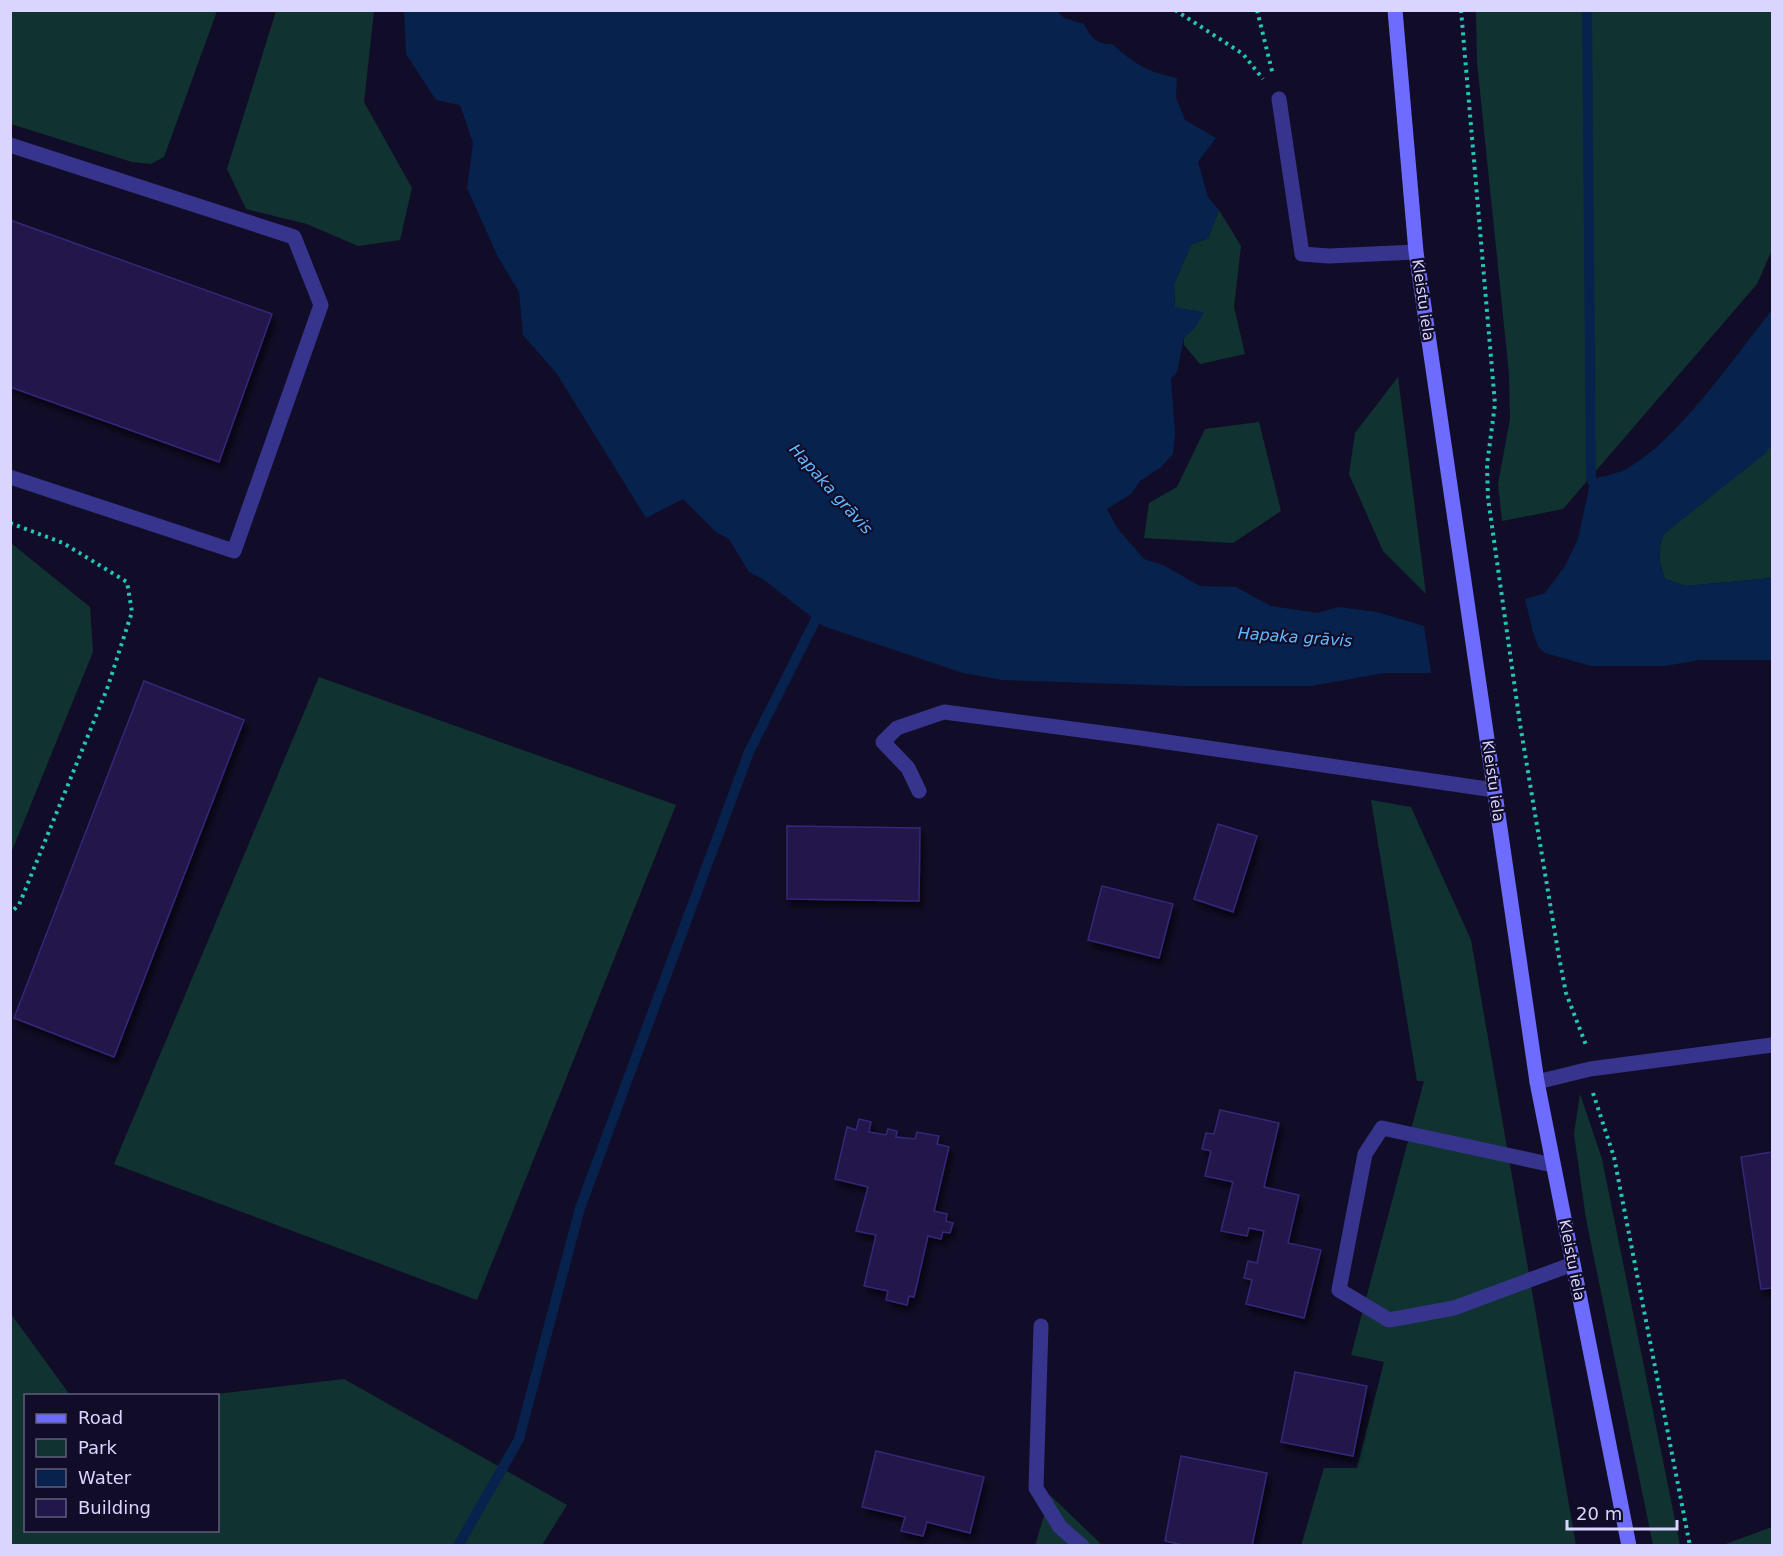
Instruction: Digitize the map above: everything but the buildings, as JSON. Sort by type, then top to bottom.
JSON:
[{"type":"main road","name":"Kleistu iela","points":[[1395,10],[1416,252],[1537,1082],[1629,1545]]},
{"type":"street","points":[[1279,99],[1302,254],[1329,256],[1416,252]]},
{"type":"street","points":[[10,145],[294,237],[321,305],[234,551],[10,477]]},
{"type":"street","points":[[919,791],[908,768],[884,742],[897,728],[944,712],[1144,738],[1494,790]]},
{"type":"street","points":[[1537,1082],[1590,1070],[1773,1045]]},
{"type":"street","points":[[1553,1165],[1382,1128],[1365,1154],[1339,1290],[1389,1320],[1454,1308],[1573,1264]]},
{"type":"street","points":[[1041,1326],[1036,1488],[1060,1527],[1082,1545]]},
{"type":"path","points":[[1175,10],[1243,54],[1279,99]]},
{"type":"path","points":[[1257,10],[1279,99]]},
{"type":"path","points":[[1461,10],[1495,404],[1487,465],[1488,498],[1520,724],[1566,993],[1582,1028],[1592,1089],[1614,1157],[1690,1545]]},
{"type":"path","points":[[10,523],[63,543],[127,582],[132,612],[108,689],[19,906],[10,913]]},
{"type":"green space","points":[[11,10],[217,11],[164,157],[151,164],[132,162],[11,124]]},
{"type":"green space","points":[[276,11],[374,11],[364,102],[412,188],[400,240],[358,246],[307,224],[246,209],[227,169]]},
{"type":"green space","points":[[1476,11],[1772,11],[1772,250],[1757,284],[1563,509],[1502,521],[1498,484],[1510,419],[1509,374],[1477,62]]},
{"type":"green space","points":[[1219,210],[1241,246],[1234,307],[1245,354],[1200,364],[1184,345],[1184,338],[1197,325],[1175,307],[1174,284],[1191,245],[1208,238]]},
{"type":"green space","points":[[1398,377],[1426,594],[1383,551],[1349,474],[1355,433]]},
{"type":"green space","points":[[1259,422],[1281,511],[1233,543],[1144,538],[1149,503],[1177,487],[1205,429]]},
{"type":"green space","points":[[1772,444],[1772,578],[1685,586],[1665,579],[1659,556],[1660,545],[1665,533],[1765,453]]},
{"type":"green space","points":[[11,543],[90,607],[93,652],[11,853]]},
{"type":"green space","points":[[319,677],[676,805],[477,1300],[114,1164]]},
{"type":"green space","points":[[1371,800],[1411,807],[1471,940],[1576,1545],[1301,1546],[1324,1468],[1357,1468],[1384,1362],[1351,1355],[1424,1081],[1417,1081]]},
{"type":"green space","points":[[1580,1094],[1602,1159],[1680,1545],[1653,1545],[1586,1219],[1574,1134]]},
{"type":"green space","points":[[11,1314],[69,1394],[24,1394],[24,1532],[219,1532],[219,1394],[216,1394],[344,1379],[567,1505],[542,1545],[11,1545]]},
{"type":"green space","points":[[1050,1495],[1102,1545],[1035,1546]]},
{"type":"green space","points":[[1772,1527],[1772,1545],[1723,1545]]},
{"type":"water","name":"Hapaka grāvis","points":[[404,10],[1057,11],[1064,18],[1084,24],[1095,39],[1102,43],[1112,44],[1142,66],[1177,78],[1176,97],[1185,120],[1216,138],[1198,162],[1208,197],[1219,210],[1208,238],[1191,245],[1174,284],[1175,307],[1204,312],[1197,325],[1184,338],[1177,372],[1171,379],[1175,433],[1173,454],[1161,467],[1140,481],[1131,494],[1107,509],[1117,528],[1144,559],[1163,565],[1200,586],[1236,587],[1271,606],[1318,613],[1338,607],[1377,612],[1424,626],[1431,673],[1384,673],[1311,686],[1184,686],[1003,680],[963,673],[823,626],[763,579],[749,572],[729,539],[716,532],[683,499],[646,518],[557,374],[523,335],[519,292],[498,257],[467,188],[473,143],[460,105],[436,100],[406,54]]},
{"type":"water","points":[[1772,310],[1772,444],[1766,453],[1665,533],[1660,545],[1659,556],[1665,579],[1685,586],[1772,578],[1772,660],[1699,660],[1665,666],[1591,666],[1545,653],[1538,646],[1525,599],[1545,593],[1565,566],[1578,539],[1591,479],[1626,469],[1650,453],[1706,394]]},
{"type":"waterway","points":[[1587,10],[1591,479],[1599,491]]},
{"type":"waterway","points":[[458,1546],[519,1439],[580,1208],[749,752],[821,609]]}]
